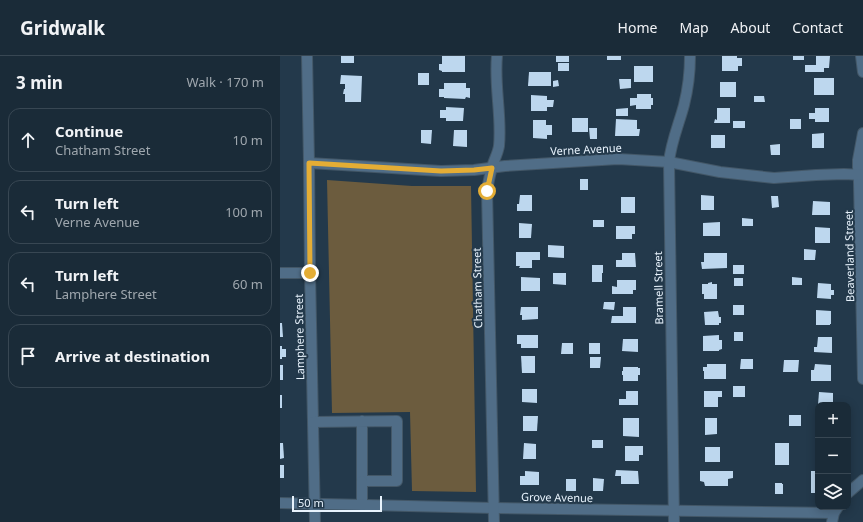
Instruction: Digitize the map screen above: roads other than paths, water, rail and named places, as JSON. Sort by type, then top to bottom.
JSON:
[{"type":"street","name":"Lamphere Street","points":[[307,56],[315,522]]},
{"type":"street","name":"Chatham Street","points":[[494,522],[487,191],[498,148],[500,130],[497,56]]},
{"type":"street","name":"Bramell Street","points":[[674,522],[669,162],[670,150],[684,106],[687,91],[690,56]]},
{"type":"street","points":[[861,56],[863,72]]},
{"type":"street","name":"Beaverland Street","points":[[863,133],[858,160],[861,175],[863,379]]},
{"type":"street","name":"Verne Avenue","points":[[309,163],[441,171],[474,170],[545,163],[618,159],[669,162],[720,172],[774,178],[844,174],[861,175]]},
{"type":"street","points":[[280,273],[310,273]]},
{"type":"street","points":[[362,421],[362,505]]},
{"type":"street","points":[[313,422],[396,421],[396,481],[362,481]]},
{"type":"street","points":[[851,490],[863,480]]},
{"type":"street","name":"Grove Avenue","points":[[280,503],[835,514]]}]
